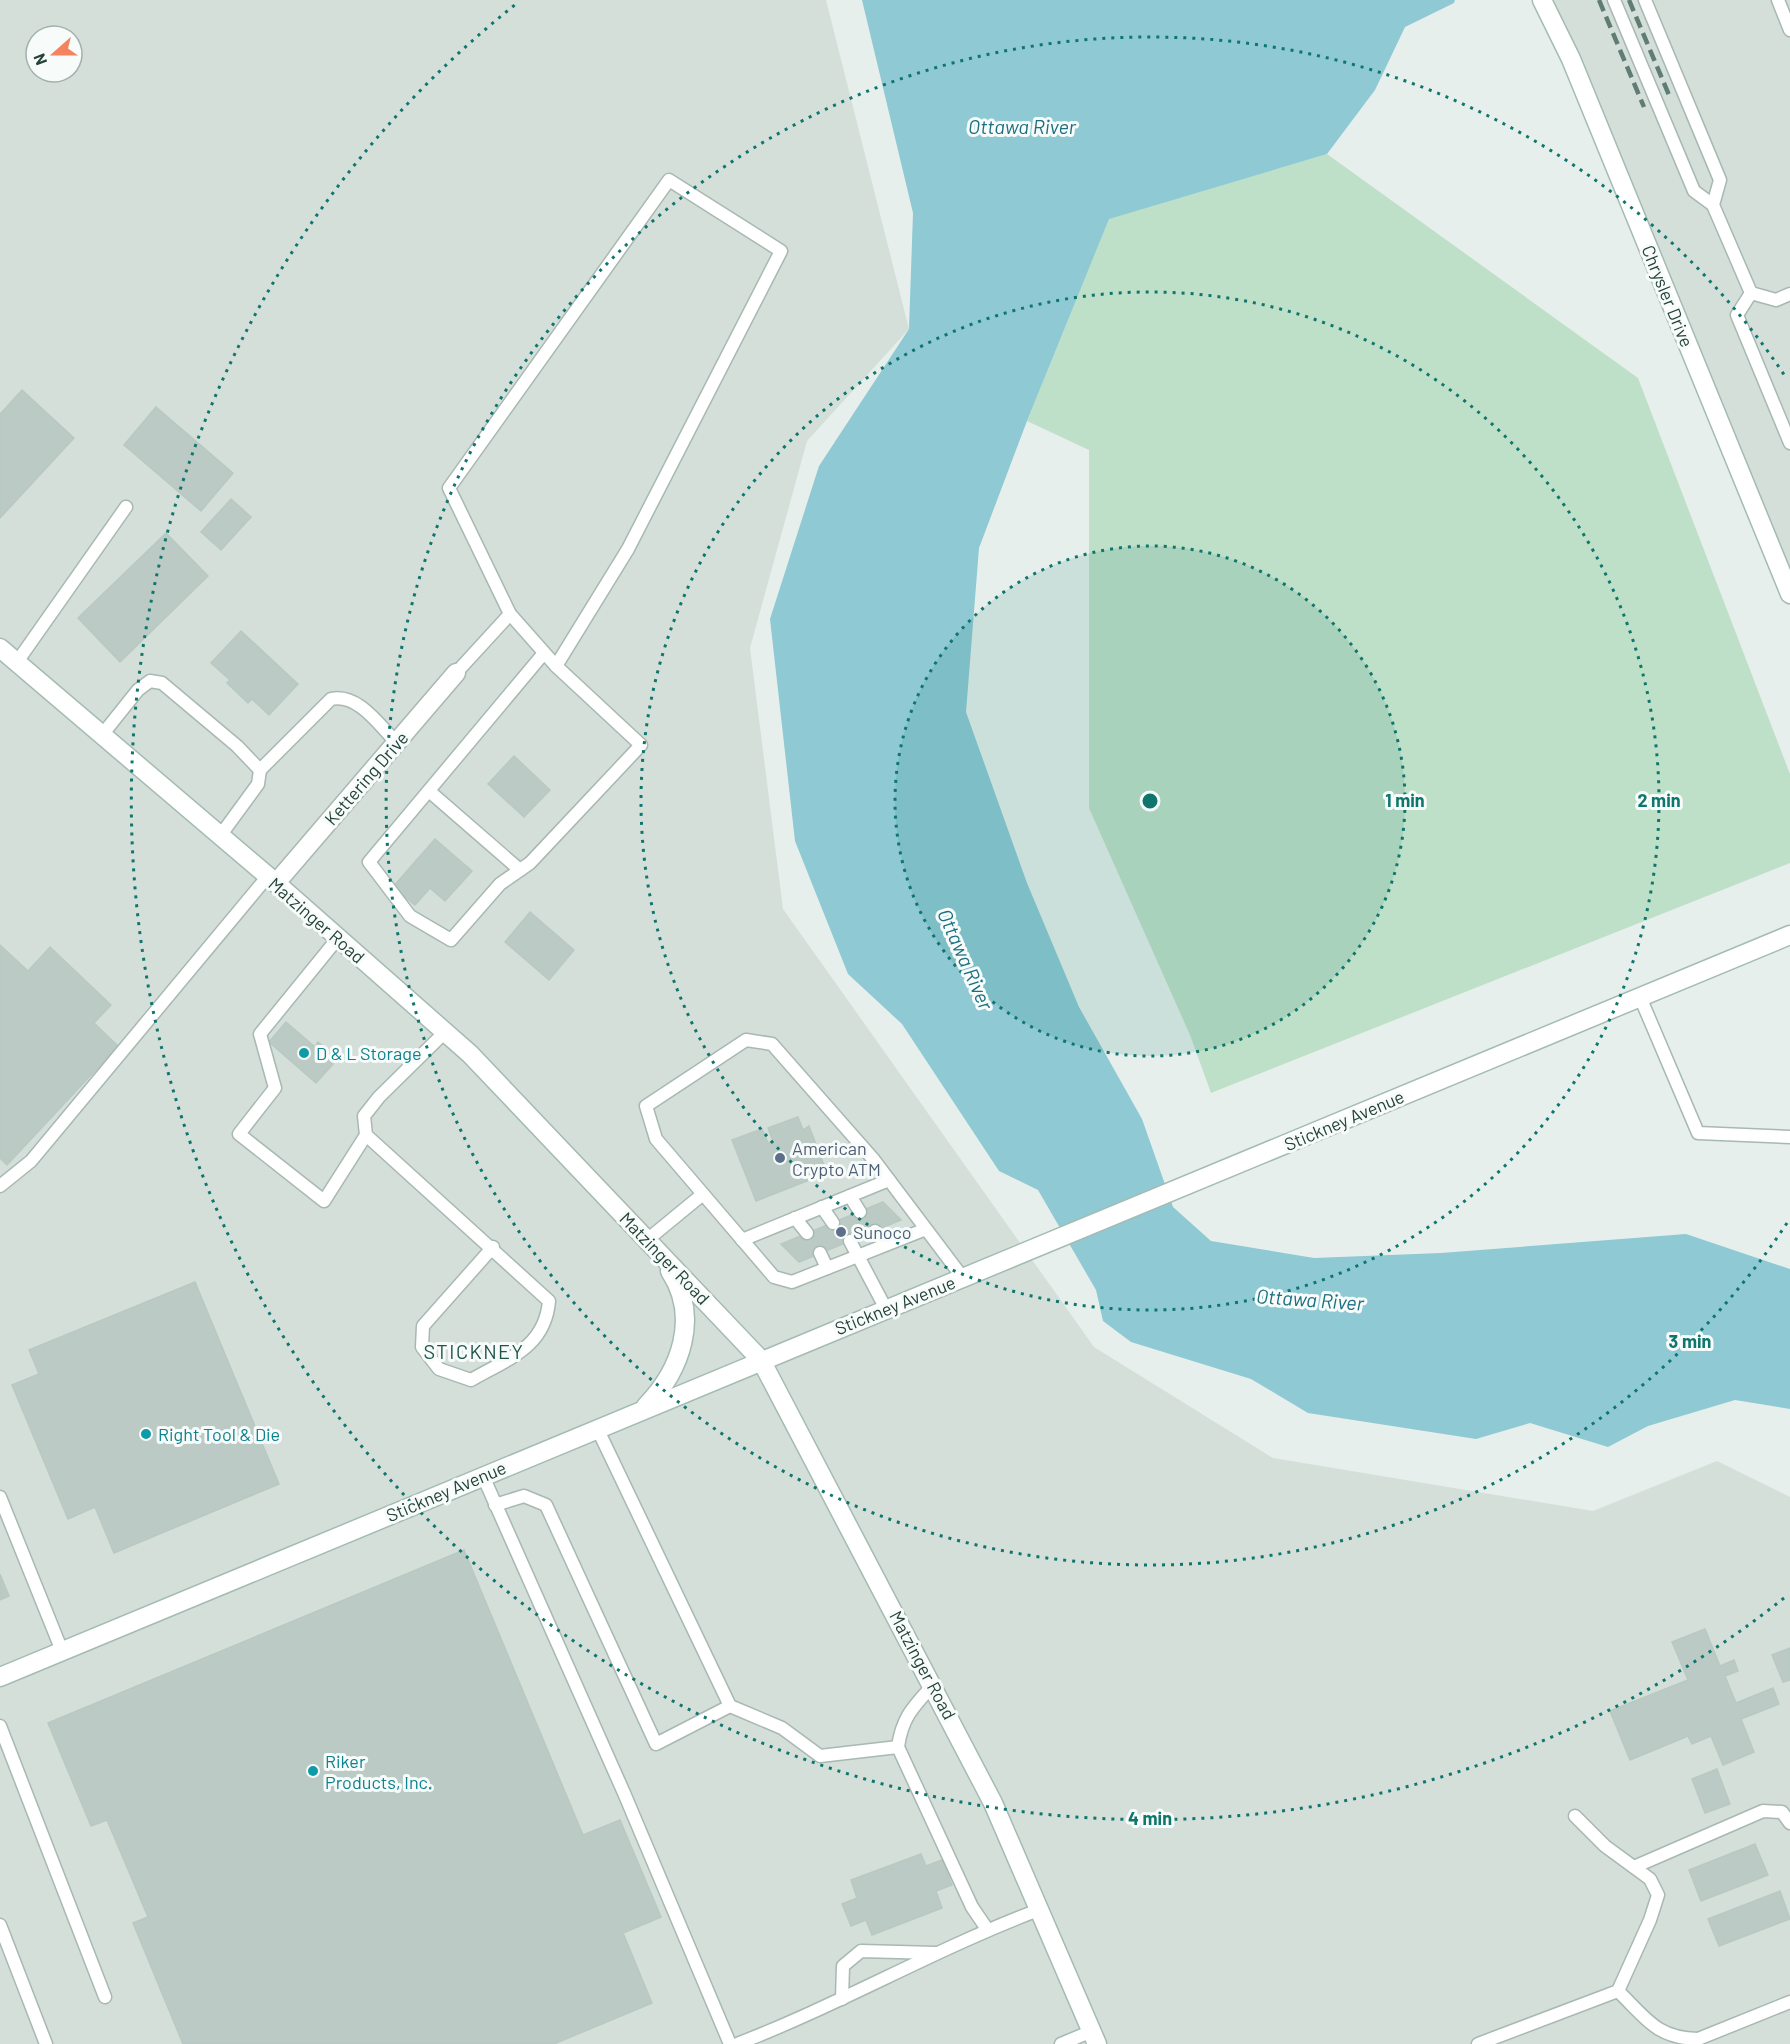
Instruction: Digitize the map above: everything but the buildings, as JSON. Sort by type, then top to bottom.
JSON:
[{"type":"street","name":"Chrysler Drive","points":[[1542,0],[1571,59],[1790,594]]},
{"type":"street","name":"Matzinger Road","points":[[0,648],[272,880],[470,1054],[761,1360],[993,1803],[1041,1909],[1095,2038]]},
{"type":"street","name":"Kettering Drive","points":[[272,880],[456,674]]},
{"type":"street","name":"Stickney Avenue","points":[[0,1677],[1790,935]]},
{"type":"street","points":[[642,1409],[668,1379],[683,1343],[684,1308],[675,1278],[652,1244]]},
{"type":"lane","points":[[1614,0],[1694,191],[1713,205],[1751,293]]},
{"type":"lane","points":[[1645,0],[1720,180],[1713,205]]},
{"type":"lane","points":[[1778,0],[1790,30]]},
{"type":"lane","points":[[544,653],[369,862],[410,916],[451,940],[500,884],[530,863],[641,745],[556,666],[510,614],[449,488],[669,180],[781,251],[628,549],[556,666]]},
{"type":"lane","points":[[1751,293],[1776,300],[1790,294]]},
{"type":"lane","points":[[1751,293],[1737,315],[1790,443]]},
{"type":"lane","points":[[17,662],[126,507]]},
{"type":"lane","points":[[456,674],[510,614]]},
{"type":"lane","points":[[102,735],[138,690],[150,681],[162,683],[237,746],[261,770]]},
{"type":"lane","points":[[220,836],[258,784],[261,770],[331,699],[340,697],[352,700],[396,742]]},
{"type":"lane","points":[[429,791],[520,870]]},
{"type":"lane","points":[[0,1186],[32,1161],[272,880]]},
{"type":"lane","points":[[338,938],[260,1034],[275,1088],[239,1134],[324,1201],[366,1134],[364,1116],[379,1097],[444,1033]]},
{"type":"lane","points":[[1640,997],[1698,1133],[1790,1137]]},
{"type":"lane","points":[[926,1229],[792,1282],[774,1277],[656,1139],[646,1107],[746,1040],[772,1044],[889,1180],[926,1229],[963,1278]]},
{"type":"lane","points":[[366,1134],[494,1247],[549,1301],[548,1319],[532,1344],[471,1380],[439,1369],[422,1347],[423,1326],[494,1247]]},
{"type":"lane","points":[[742,1240],[889,1180]]},
{"type":"lane","points":[[652,1244],[703,1194]]},
{"type":"lane","points":[[850,1196],[861,1212]]},
{"type":"lane","points":[[822,1207],[833,1223]]},
{"type":"lane","points":[[795,1218],[807,1233]]},
{"type":"lane","points":[[875,1230],[887,1244]]},
{"type":"lane","points":[[850,1241],[860,1255],[886,1309]]},
{"type":"lane","points":[[820,1253],[827,1268]]},
{"type":"lane","points":[[597,1428],[730,1706],[783,1728],[820,1756],[898,1747]]},
{"type":"lane","points":[[483,1476],[624,1793],[730,2044]]},
{"type":"lane","points":[[495,1505],[524,1496],[546,1505],[656,1744],[730,1706]]},
{"type":"lane","points":[[0,1497],[62,1651]]},
{"type":"lane","points":[[933,1685],[907,1714],[900,1731],[898,1747],[972,1907],[987,1929]]},
{"type":"lane","points":[[0,1726],[105,1998]]},
{"type":"lane","points":[[1634,1867],[1763,1811],[1782,1812],[1790,1823]]},
{"type":"lane","points":[[1478,2044],[1618,1991],[1650,1920],[1658,1894],[1650,1879],[1605,1846],[1575,1816]]},
{"type":"lane","points":[[737,2044],[842,1999],[987,1929],[1041,1909]]},
{"type":"lane","points":[[0,1925],[46,2044]]},
{"type":"lane","points":[[842,1999],[843,1966],[861,1951],[937,1953]]},
{"type":"lane","points":[[1618,1991],[1660,2032],[1698,2039],[1790,2002]]},
{"type":"lane","points":[[1061,2044],[1095,2038]]},
{"type":"shaded area","points":[[0,0],[826,0],[909,329],[807,441],[750,648],[783,909],[1094,1347],[1273,1458],[1593,1511],[1717,1461],[1790,1497],[1790,2044],[0,2044]]},
{"type":"shaded area","points":[[1541,0],[1790,0],[1790,594]]},
{"type":"green space","points":[[1327,154],[1638,378],[1790,774],[1790,863],[1211,1093],[1190,1035],[1089,808],[1089,450],[1027,421],[1109,218]]},
{"type":"water","name":"Ottawa River","points":[[862,0],[1455,0],[1454,3],[1405,27],[1375,90],[1327,154],[1109,219],[1027,421],[979,548],[966,712],[1027,883],[1079,1007],[1142,1119],[1173,1207],[1211,1241],[1314,1258],[1441,1253],[1686,1234],[1790,1269],[1790,1409],[1735,1400],[1648,1426],[1608,1447],[1530,1423],[1476,1439],[1308,1413],[1251,1379],[1131,1342],[1103,1321],[1096,1290],[1038,1190],[999,1171],[902,1024],[848,974],[795,841],[770,619],[819,466],[909,329],[913,213]]},
{"type":"railway","points":[[1599,0],[1644,107]]},
{"type":"railway","points":[[1629,0],[1669,95]]},
{"type":"place","name":"D & L Storage","points":[[304,1053]]},
{"type":"place","name":"American Crypto ATM","points":[[780,1158]]},
{"type":"place","name":"Sunoco","points":[[841,1232]]},
{"type":"place","name":"Right Tool & Die","points":[[146,1434]]},
{"type":"place","name":"Riker Products, Inc.","points":[[313,1771]]},
{"type":"district","name":"STICKNEY","points":[[474,1351]]}]
